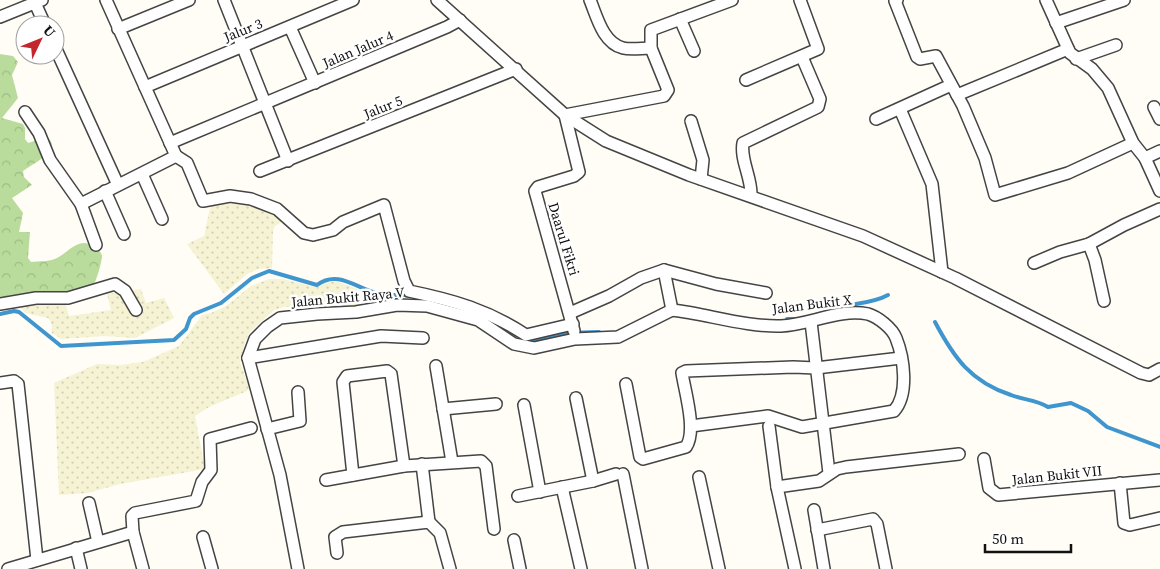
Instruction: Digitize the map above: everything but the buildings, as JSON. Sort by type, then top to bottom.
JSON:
[{"type":"street","points":[[106,0],[176,156],[186,163],[203,201],[230,196],[251,198],[277,209],[304,233],[313,235],[333,230],[343,222],[384,205],[404,281],[409,291],[469,305],[526,335],[573,328],[609,296],[642,278],[664,270],[716,284],[766,293]]},
{"type":"street","points":[[118,29],[189,0]]},
{"type":"street","points":[[224,0],[267,104],[288,161]]},
{"type":"street","name":"Jalur 3","points":[[145,87],[353,0]]},
{"type":"street","points":[[440,3],[454,0]]},
{"type":"street","points":[[590,0],[602,29],[614,44],[624,48],[651,48]]},
{"type":"street","points":[[565,115],[667,94],[666,85],[651,48],[651,30],[732,0]]},
{"type":"street","points":[[746,80],[802,57],[818,48],[800,0]]},
{"type":"street","points":[[897,0],[895,1],[917,57],[920,59],[936,56],[954,90],[985,158],[995,195],[1068,173],[1134,143]]},
{"type":"street","points":[[1046,0],[1068,49],[1076,59],[1092,69],[1108,88],[1134,143],[1145,158],[1160,191]]},
{"type":"street","points":[[1056,23],[1124,0]]},
{"type":"street","points":[[0,17],[38,2],[42,15]]},
{"type":"street","points":[[440,3],[516,69],[565,115],[606,141],[701,179],[840,227],[942,272],[1141,373],[1149,375],[1160,369]]},
{"type":"street","points":[[680,19],[694,52]]},
{"type":"street","name":"Jalan Jalur 4","points":[[170,143],[447,28],[460,20]]},
{"type":"street","points":[[290,27],[315,83]]},
{"type":"street","points":[[1076,59],[1116,45]]},
{"type":"street","points":[[876,118],[1068,49]]},
{"type":"street","points":[[751,196],[752,187],[742,149],[743,142],[818,107],[820,99],[802,57]]},
{"type":"street","points":[[63,65],[118,185]]},
{"type":"street","name":"Jalur 5","points":[[260,171],[516,69]]},
{"type":"street","points":[[1154,107],[1160,119]]},
{"type":"street","points":[[900,109],[932,184],[942,272]]},
{"type":"street","points":[[25,112],[39,133],[50,160],[81,204],[96,245]]},
{"type":"street","name":"Daarul Fikri","points":[[565,115],[578,172],[574,176],[538,187],[535,191],[573,328]]},
{"type":"street","points":[[691,120],[703,160],[701,179]]},
{"type":"street","points":[[1145,158],[1160,151]]},
{"type":"street","points":[[81,204],[176,156]]},
{"type":"street","points":[[142,174],[162,220]]},
{"type":"street","points":[[105,192],[124,234]]},
{"type":"street","points":[[1034,263],[1060,252],[1089,244],[1124,225],[1160,209]]},
{"type":"street","points":[[1089,244],[1095,260],[1104,301]]},
{"type":"street","points":[[664,270],[671,304]]},
{"type":"street","points":[[0,304],[36,298],[68,298],[116,284],[125,291],[136,310]]},
{"type":"street","name":"Jalan Bukit Raya V","points":[[248,358],[256,339],[267,327],[280,318],[356,312],[397,305],[427,306],[478,320],[514,344],[525,348],[547,346],[573,328],[618,337],[671,304]]},
{"type":"street","name":"Jalan Bukit X","points":[[671,304],[780,326],[850,314],[866,314],[876,317],[892,331],[896,337],[901,358]]},
{"type":"street","points":[[811,322],[829,473]]},
{"type":"street","points":[[298,569],[280,475],[248,358],[381,336],[423,338]]},
{"type":"street","points":[[626,384],[640,458],[686,447],[690,439],[690,426],[682,373],[686,371],[794,367],[816,368],[901,358],[904,390],[900,404],[894,411],[802,427],[768,416],[690,426]]},
{"type":"street","points":[[436,366],[452,462]]},
{"type":"street","points":[[352,475],[343,382],[347,376],[387,371],[392,374],[404,466]]},
{"type":"street","points":[[0,382],[14,381],[18,384],[37,560]]},
{"type":"street","points":[[267,429],[300,421],[298,392]]},
{"type":"street","points":[[576,398],[593,481]]},
{"type":"street","points":[[443,409],[496,404]]},
{"type":"street","points":[[524,405],[540,492]]},
{"type":"street","points":[[768,426],[778,489],[795,569]]},
{"type":"street","points":[[143,569],[133,532],[132,516],[135,513],[198,499],[202,482],[212,468],[210,439],[251,428]]},
{"type":"street","points":[[778,489],[819,481],[829,473],[846,467],[959,454]]},
{"type":"street","name":"Jalan Bukit VII","points":[[984,459],[988,488],[998,495],[1160,480]]},
{"type":"street","points":[[326,480],[404,466],[452,462],[484,462],[494,529]]},
{"type":"street","points":[[422,464],[429,522],[440,533],[450,569]]},
{"type":"street","points":[[518,496],[619,474],[642,569]]},
{"type":"street","points":[[699,477],[719,569]]},
{"type":"street","points":[[1120,484],[1124,523],[1130,525],[1160,518]]},
{"type":"street","points":[[562,487],[581,569]]},
{"type":"street","points":[[90,503],[98,542]]},
{"type":"street","points":[[814,510],[824,569]]},
{"type":"street","points":[[816,530],[873,519],[878,524],[886,569]]},
{"type":"street","points":[[337,553],[335,538],[343,532],[429,522]]},
{"type":"street","points":[[8,569],[133,532]]},
{"type":"street","points":[[203,537],[212,569]]},
{"type":"street","points":[[514,540],[520,569]]},
{"type":"street","points":[[76,548],[80,569]]},
{"type":"shaded area","points":[[211,203],[238,204],[257,208],[282,204],[287,219],[275,226],[273,231],[272,268],[258,269],[247,274],[224,294],[187,244],[204,236]]},
{"type":"shaded area","points":[[269,279],[282,279],[317,287],[329,282],[338,282],[357,289],[360,307],[284,307],[274,310],[250,332],[245,342],[240,362],[249,387],[247,391],[209,407],[195,416],[205,469],[120,484],[88,493],[59,495],[54,383],[97,364],[120,365],[143,362],[179,346],[202,315],[226,306],[251,286]]},
{"type":"shaded area","points":[[141,289],[146,303],[164,298],[174,318],[135,338],[104,336],[61,339],[52,333],[51,322],[48,318],[25,313],[17,303],[64,300],[69,316],[111,310],[107,294]]},
{"type":"green space","points":[[0,54],[13,56],[15,58],[15,65],[17,65],[12,75],[18,98],[2,118],[23,124],[25,139],[28,143],[47,137],[52,147],[39,161],[23,171],[24,177],[32,185],[12,198],[23,213],[19,232],[30,232],[28,258],[31,262],[51,260],[84,243],[92,245],[100,251],[102,256],[96,279],[90,287],[64,293],[7,296],[0,301]]},
{"type":"waterway","points":[[0,314],[14,311],[19,312],[61,346],[174,340],[186,329],[190,318],[194,314],[221,303],[252,278],[269,271],[317,285],[332,279],[340,279],[379,294],[409,296]]},
{"type":"waterway","points":[[826,312],[873,301],[888,295]]},
{"type":"waterway","points":[[787,319],[798,319]]},
{"type":"waterway","points":[[935,322],[949,347],[965,367],[974,376],[997,390],[1048,407],[1071,403],[1088,411],[1107,427],[1160,447]]},
{"type":"waterway","points":[[523,338],[530,342],[566,333],[599,332]]}]
